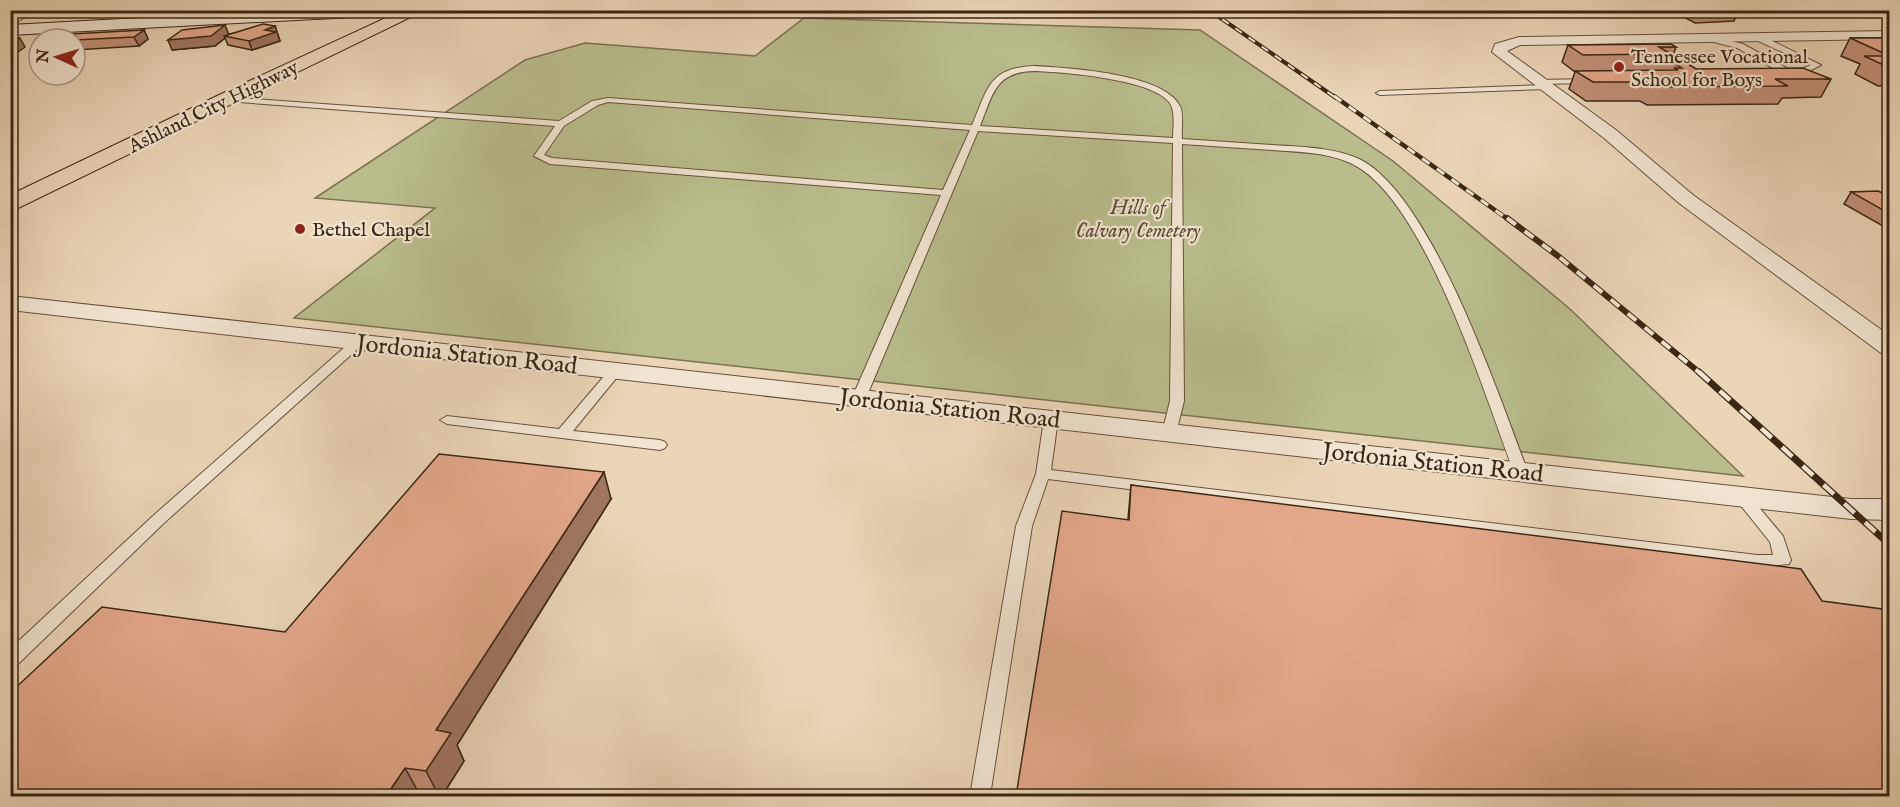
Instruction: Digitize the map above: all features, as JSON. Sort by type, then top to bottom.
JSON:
[{"type":"main road","name":"Ashland City Highway","points":[[10,205],[226,99],[417,10]]},
{"type":"street","points":[[10,22],[31,10]]},
{"type":"street","points":[[10,30],[236,14],[392,10]]},
{"type":"street","points":[[1890,35],[1519,41],[1500,47],[1501,56],[1610,134],[1686,199],[1890,348]]},
{"type":"street","name":"Jordonia Station Road","points":[[10,303],[1742,497],[1851,509],[1890,510]]},
{"type":"lane","points":[[1709,38],[1740,46],[1794,75]]},
{"type":"lane","points":[[1759,38],[1817,65],[1794,75],[1774,78]]},
{"type":"lane","points":[[859,398],[995,81],[1007,73],[1020,69],[1090,74],[1156,90],[1170,97],[1177,109],[1179,350],[1177,401],[1169,433]]},
{"type":"lane","points":[[1380,93],[1595,81]]},
{"type":"lane","points":[[226,99],[561,124]]},
{"type":"lane","points":[[947,193],[550,161],[539,156],[561,124],[595,103],[608,100],[1177,143],[1324,151],[1352,158],[1373,171],[1398,201],[1428,247],[1448,286],[1521,472]]},
{"type":"lane","points":[[10,661],[159,519],[358,342]]},
{"type":"lane","points":[[563,434],[616,371]]},
{"type":"lane","points":[[447,420],[660,445]]},
{"type":"lane","points":[[980,796],[1024,526],[1043,474],[1051,420]]},
{"type":"lane","points":[[1043,474],[1757,561],[1782,560],[1777,540],[1742,497]]},
{"type":"green space","name":"Hills of Calvary Cemetery","points":[[804,18],[1200,30],[1393,161],[1570,309],[1743,476],[294,318],[435,208],[315,198],[525,60],[585,43],[755,56]]},
{"type":"building","points":[[1692,10],[1736,10],[1738,12],[1698,14]]},
{"type":"building","points":[[263,24],[275,26],[265,30],[276,32],[249,41],[224,36]]},
{"type":"building","points":[[225,25],[211,36],[168,40],[182,30]]},
{"type":"building","points":[[144,30],[134,37],[87,39],[87,33]]},
{"type":"building","points":[[10,38],[20,38],[10,43]]},
{"type":"building","points":[[1850,38],[1890,38],[1890,56]]},
{"type":"building","points":[[1671,44],[1676,47],[1659,47],[1696,69],[1803,68],[1831,79],[1775,79],[1788,86],[1655,87],[1648,82],[1593,82],[1575,71],[1678,70],[1674,68],[1682,68],[1660,54],[1583,55],[1568,45]]},
{"type":"building","points":[[1864,56],[1890,56],[1890,67],[1888,67]]},
{"type":"building","points":[[1878,191],[1890,197],[1890,214],[1851,192]]},
{"type":"building","points":[[439,454],[604,472],[436,730],[451,733],[426,771],[405,768],[386,796],[10,796],[10,693],[102,607],[285,632]]},
{"type":"building","points":[[1131,485],[1801,569],[1822,601],[1890,610],[1890,796],[1016,796],[1062,511],[1129,520]]},
{"type":"railway","points":[[1209,10],[1336,98]]},
{"type":"railway","points":[[1334,96],[1509,220]]},
{"type":"railway","points":[[1507,218],[1558,256],[1700,373]]},
{"type":"railway","points":[[1699,372],[1890,545]]},
{"type":"place","name":"Tennessee Vocational School for Boys","points":[[1619,67]]},
{"type":"place","name":"Bethel Chapel","points":[[300,229]]}]
